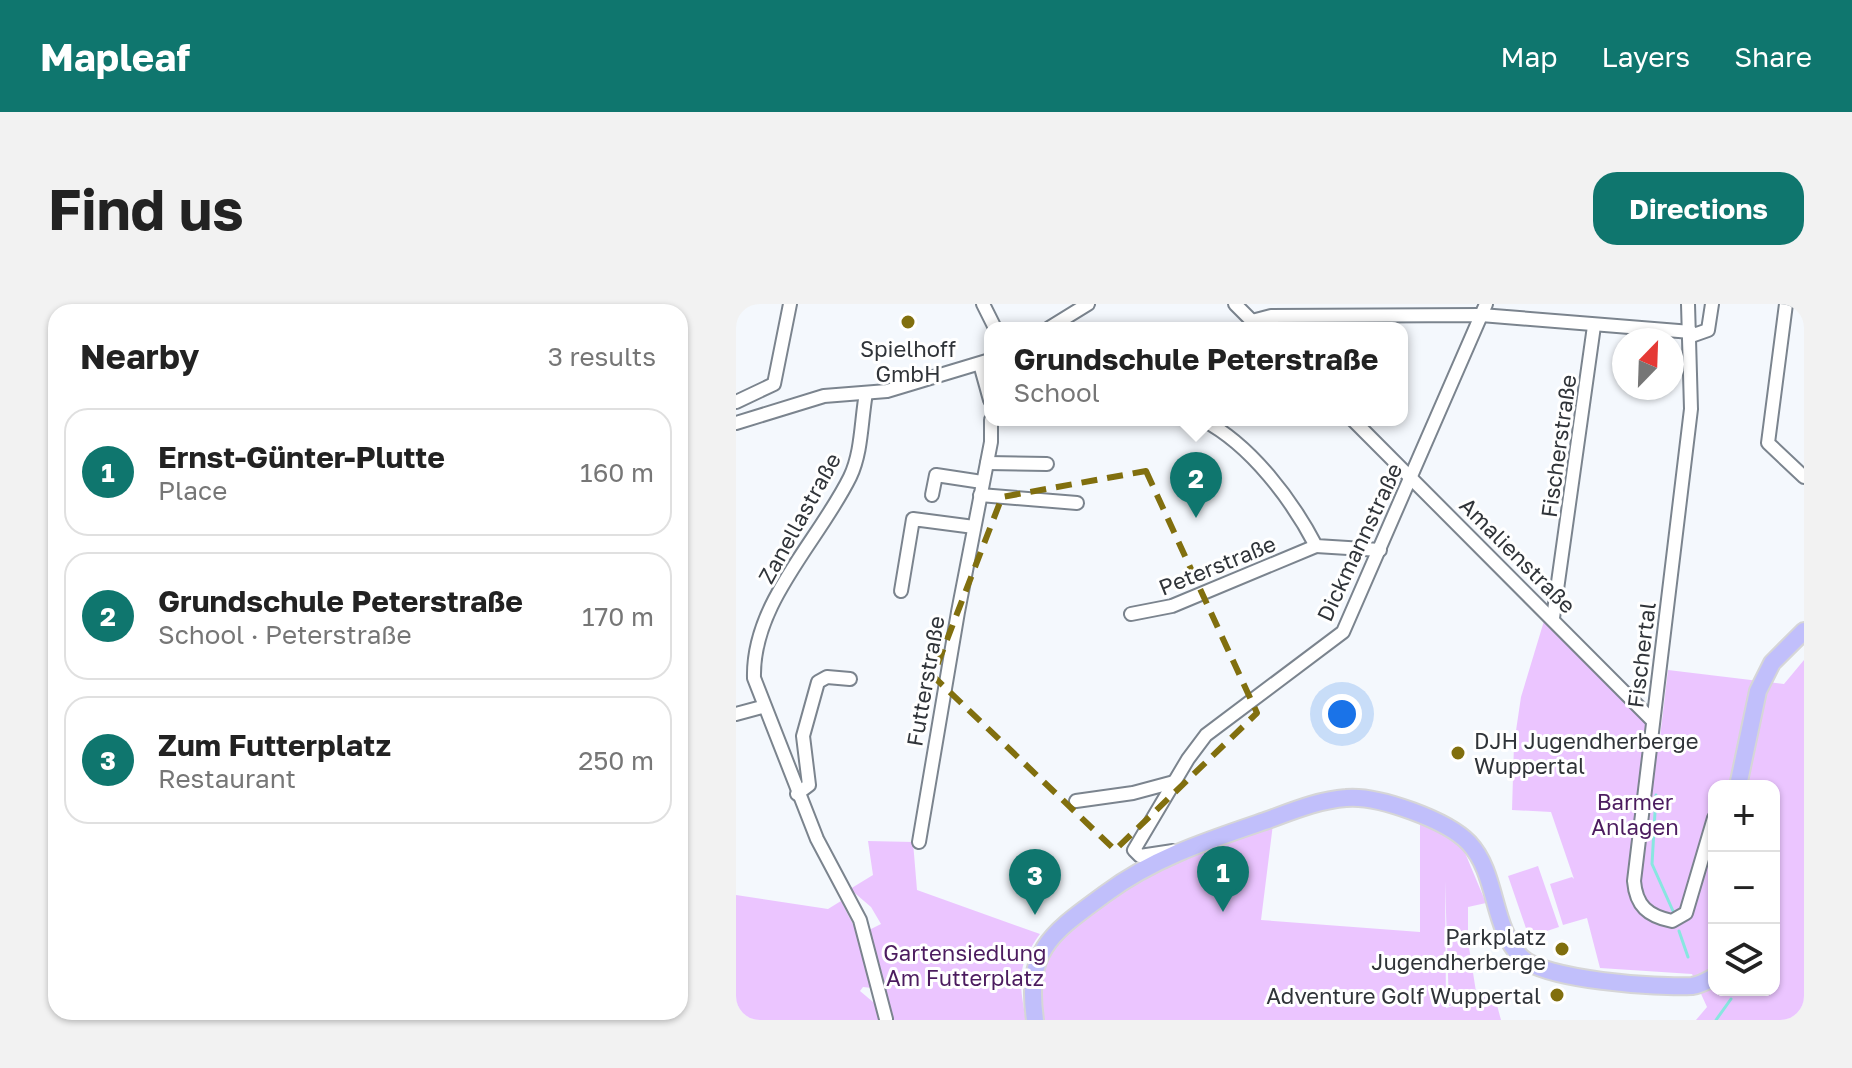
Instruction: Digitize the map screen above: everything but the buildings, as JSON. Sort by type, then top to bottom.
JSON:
[{"type":"main road","points":[[1739,780],[1758,691],[1772,663],[1804,631]]},
{"type":"main road","points":[[1035,1020],[1033,969],[1047,943],[1112,889],[1181,851],[1331,800],[1362,798],[1436,822],[1465,839],[1480,862],[1512,945],[1539,970],[1562,976],[1691,986],[1708,979]]},
{"type":"street","points":[[736,385],[739,401],[774,384],[790,304]]},
{"type":"street","points":[[983,304],[992,322]]},
{"type":"street","points":[[1059,322],[1088,304]]},
{"type":"street","points":[[1235,304],[1253,322]]},
{"type":"street","points":[[1259,322],[1277,304]]},
{"type":"street","name":"Fischertal","points":[[1688,304],[1691,409],[1634,881],[1635,893],[1649,913],[1672,921],[1686,913],[1708,838]]},
{"type":"street","points":[[1261,322],[1271,316],[1483,309],[1594,326],[1691,334],[1708,330],[1712,304]]},
{"type":"street","points":[[1786,304],[1768,443],[1804,477]]},
{"type":"street","name":"Dickmannstraße","points":[[1181,851],[1140,856],[1134,850],[1188,759],[1218,724],[1343,632],[1483,309]]},
{"type":"street","name":"Fischerstraße","points":[[1553,618],[1594,326]]},
{"type":"street","points":[[736,423],[764,417],[793,404],[824,396],[887,391],[984,362]]},
{"type":"street","name":"Zanellastraße","points":[[866,393],[857,461],[758,636],[754,678],[762,707],[797,794],[834,875],[860,920],[886,1019]]},
{"type":"street","name":"Futterstraße","points":[[919,842],[987,463],[990,426]]},
{"type":"street","name":"Peterstraße","points":[[1211,426],[1245,452],[1301,519],[1316,546]]},
{"type":"street","name":"Amalienstraße","points":[[1359,426],[1653,721]]},
{"type":"street","points":[[987,463],[1047,464]]},
{"type":"street","points":[[932,495],[936,475],[981,488],[1077,503]]},
{"type":"street","name":"Futterstraße","points":[[901,591],[913,519],[974,527]]},
{"type":"street","name":"Peterstraße","points":[[1131,614],[1172,606],[1316,546],[1380,550]]},
{"type":"street","points":[[797,794],[809,785],[803,736],[818,682],[827,677],[850,679]]},
{"type":"street","points":[[736,714],[762,707]]},
{"type":"street","points":[[1076,801],[1133,793],[1174,782]]},
{"type":"highlighted area","points":[[1146,471],[1257,713],[1115,850],[933,676],[1002,497]]},
{"type":"green space","name":"Barmer Anlagen","points":[[1544,621],[1554,626],[1660,737],[1668,670],[1784,684],[1804,660],[1804,1020],[1696,1020],[1707,1007],[1692,974],[1600,968],[1587,918],[1563,925],[1550,884],[1574,879],[1551,812],[1512,810],[1514,744],[1521,697]]},
{"type":"green space","points":[[1420,821],[1463,848],[1486,903],[1468,907],[1468,941],[1477,998],[1449,1006],[1445,881],[1446,1008],[1494,994],[1501,1020],[1040,1020],[1038,976],[1056,945],[1079,921],[1142,881],[1273,824],[1261,920],[1420,932]]},
{"type":"green space","name":"Gartensiedlung Am Futterplatz","points":[[868,841],[913,842],[917,890],[1040,934],[1027,956],[1021,975],[1026,1020],[736,1020],[736,895],[828,909],[841,901],[859,936],[872,988],[863,987],[860,991],[886,1013],[867,931],[881,924],[871,907],[850,889],[873,875]]},
{"type":"green space","points":[[1538,866],[1559,927],[1529,937],[1508,876]]},
{"type":"waterway","points":[[1656,795],[1652,864],[1673,911]]},
{"type":"waterway","points":[[1679,931],[1688,957]]},
{"type":"waterway","points":[[1716,1020],[1731,999]]},
{"type":"place","name":"Spielhoff GmbH","points":[[908,322]]},
{"type":"place","name":"Grundschule Peterstraße","points":[[1196,518]]},
{"type":"place","name":"DJH Jugendherberge Wuppertal","points":[[1458,753]]},
{"type":"place","name":"Ernst-Günter-Plutte","points":[[1223,912]]},
{"type":"place","name":"Zum Futterplatz","points":[[1035,915]]},
{"type":"place","name":"Parkplatz Jugendherberge","points":[[1562,949]]},
{"type":"place","name":"Adventure Golf Wuppertal","points":[[1557,995]]}]
